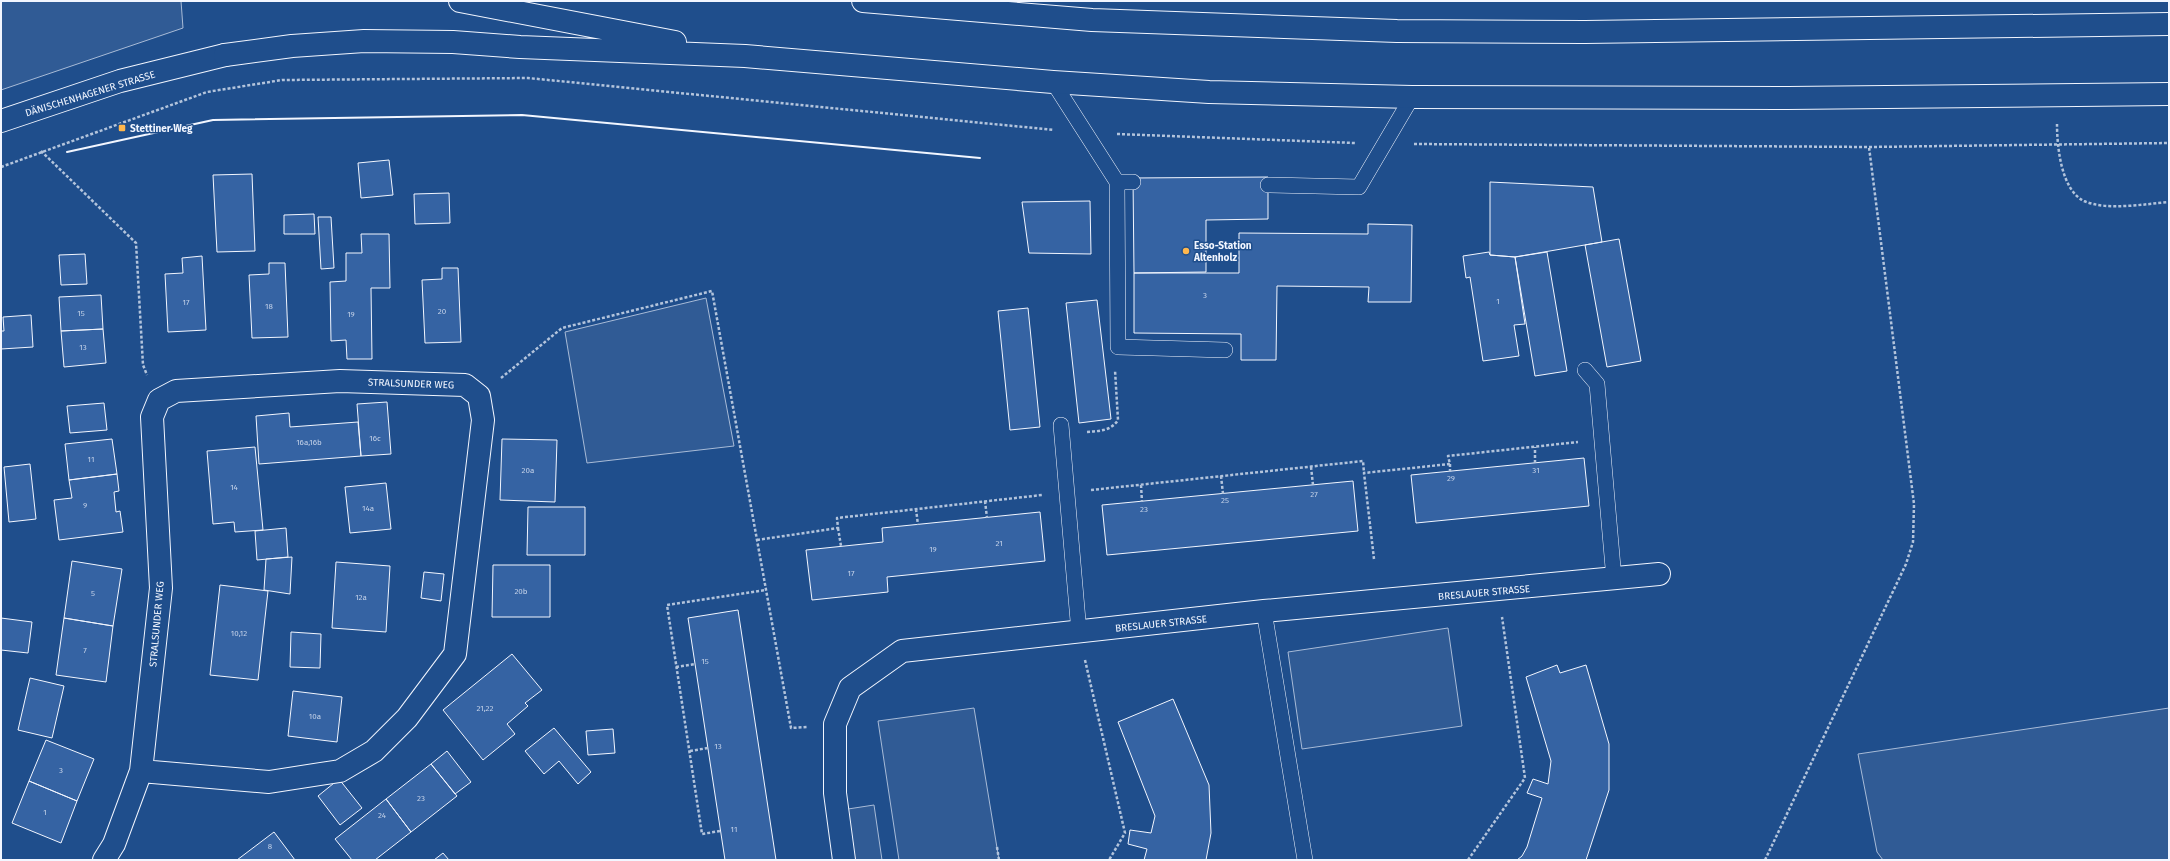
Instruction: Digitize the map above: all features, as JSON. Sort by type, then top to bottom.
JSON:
[{"type":"main road","points":[[460,1],[745,56],[1052,82],[1209,92],[1412,97],[1788,98],[2169,94]]},
{"type":"main road","points":[[863,1],[1092,20],[1397,31],[1593,32],[2169,24]]},
{"type":"main road","name":"DÄNISCHENHAGENER STRASSE","points":[[1,121],[120,81],[225,55],[292,46],[372,41],[453,42],[520,47],[745,56]]},
{"type":"main road","name":"STRALSUNDER WEG","points":[[104,860],[114,844],[141,771],[161,588],[152,417],[160,400],[176,391],[340,381],[465,385],[479,396]]},
{"type":"main road","points":[[141,771],[269,782],[340,770],[374,751],[407,718],[455,654],[483,420],[479,396]]},
{"type":"main road","name":"BRESLAUER STRASSE","points":[[844,860],[835,793],[835,724],[850,688],[902,651],[1264,611],[1498,591],[1659,574]]},
{"type":"lane","points":[[1052,82],[1117,182],[1118,347],[1225,350]]},
{"type":"lane","points":[[1268,185],[1359,187],[1412,97]]},
{"type":"lane","points":[[1117,182],[1133,182]]},
{"type":"lane","points":[[1585,370],[1597,384],[1614,579]]},
{"type":"lane","points":[[1062,430],[1079,632]]},
{"type":"lane","points":[[1264,611],[1305,860]]},
{"type":"path","points":[[2057,95],[2058,144],[2061,163],[2070,186],[2084,201],[2115,207],[2169,202]]},
{"type":"path","points":[[1765,860],[1906,564],[1913,542],[1914,504],[1869,147]]},
{"type":"path","points":[[41,151],[136,243],[143,365],[160,400]]},
{"type":"path","points":[[479,396],[562,328],[712,291],[791,728],[835,724]]},
{"type":"path","points":[[1062,430],[1104,430],[1114,425],[1118,420],[1115,372],[1118,347]]},
{"type":"path","points":[[1450,472],[1448,456],[1602,440]]},
{"type":"path","points":[[1535,447],[1535,463]]},
{"type":"path","points":[[841,546],[837,518],[1363,461],[1374,559]]},
{"type":"path","points":[[1364,473],[1450,464]]},
{"type":"path","points":[[1311,467],[1313,485]]},
{"type":"path","points":[[1221,476],[1223,494]]},
{"type":"path","points":[[1141,484],[1142,502]]},
{"type":"path","points":[[985,501],[987,518]]},
{"type":"path","points":[[916,509],[918,525]]},
{"type":"path","points":[[757,540],[838,528]]},
{"type":"path","points":[[720,831],[702,834],[667,605],[766,590]]},
{"type":"path","points":[[1468,860],[1525,778],[1498,591]]},
{"type":"path","points":[[1079,632],[1099,725],[1125,833],[1109,860]]},
{"type":"path","points":[[676,667],[695,664]]},
{"type":"path","points":[[690,751],[708,748]]},
{"type":"path","points":[[997,847],[999,860]]},
{"type":"shaded area","points":[[1,1],[181,1],[183,28],[1,90]]},
{"type":"shaded area","points":[[706,298],[734,446],[587,463],[565,332]]},
{"type":"shaded area","points":[[1448,628],[1462,726],[1302,749],[1288,652]]},
{"type":"shaded area","points":[[974,708],[999,860],[899,860],[878,721]]},
{"type":"shaded area","points":[[2169,708],[2169,860],[1883,860],[1877,852],[1858,754]]},
{"type":"shaded area","points":[[874,805],[882,860],[855,860],[848,809]]},
{"type":"building","points":[[389,160],[393,195],[361,198],[358,163]]},
{"type":"building","points":[[252,174],[255,251],[217,252],[213,175]]},
{"type":"building","points":[[1268,177],[1268,219],[1206,220],[1206,272],[1134,273],[1133,178]]},
{"type":"building","points":[[1490,182],[1593,187],[1602,242],[1515,257],[1490,255]]},
{"type":"building","points":[[449,193],[450,223],[415,224],[414,194]]},
{"type":"building","points":[[1090,201],[1091,254],[1029,253],[1022,202]]},
{"type":"building","points":[[314,214],[315,234],[284,234],[284,215]]},
{"type":"building","points":[[318,217],[331,217],[334,268],[321,269]]},
{"type":"building","points":[[1368,224],[1412,225],[1411,302],[1368,302],[1369,287],[1277,286],[1276,360],[1241,360],[1241,334],[1134,333],[1134,273],[1239,273],[1239,233],[1368,234]]},
{"type":"building","points":[[361,234],[389,234],[390,288],[371,288],[372,359],[347,359],[346,340],[331,341],[330,282],[346,281],[346,253],[362,253]]},
{"type":"building","points":[[1619,239],[1641,361],[1607,367],[1585,245]]},
{"type":"building","points":[[1489,252],[1490,255],[1515,257],[1525,324],[1514,325],[1519,356],[1483,361],[1470,277],[1466,278],[1463,256]]},
{"type":"building","points":[[1547,252],[1567,371],[1535,376],[1515,257]]},
{"type":"building","points":[[85,254],[87,284],[61,285],[59,255]]},
{"type":"building","points":[[202,256],[206,330],[168,332],[165,274],[183,273],[182,258]]},
{"type":"building","points":[[269,263],[285,263],[288,337],[252,338],[249,275],[269,274]]},
{"type":"building","points":[[442,268],[458,268],[461,342],[425,343],[422,280],[442,279]]},
{"type":"building","points":[[101,295],[103,329],[61,331],[59,297]]},
{"type":"building","points":[[1097,300],[1111,419],[1079,423],[1066,303]]},
{"type":"building","points":[[1028,308],[1040,427],[1010,430],[998,311]]},
{"type":"building","points":[[31,315],[33,347],[1,349],[1,331],[4,331],[3,317]]},
{"type":"building","points":[[103,329],[106,363],[64,367],[61,331]]},
{"type":"building","points":[[387,402],[391,454],[361,456],[357,404]]},
{"type":"building","points":[[104,403],[107,430],[70,433],[67,406]]},
{"type":"building","points":[[289,413],[290,427],[358,422],[361,456],[259,464],[256,416]]},
{"type":"building","points":[[112,439],[117,474],[69,480],[65,444]]},
{"type":"building","points":[[502,439],[557,440],[555,502],[500,500]]},
{"type":"building","points":[[255,447],[263,530],[235,532],[234,522],[213,524],[207,451]]},
{"type":"building","points":[[1584,458],[1589,506],[1416,523],[1411,475]]},
{"type":"building","points":[[30,464],[36,519],[9,522],[4,467]]},
{"type":"building","points":[[117,474],[119,491],[114,492],[116,512],[120,511],[123,532],[59,540],[54,500],[72,498],[69,480]]},
{"type":"building","points":[[1353,481],[1358,531],[1107,555],[1102,505]]},
{"type":"building","points":[[386,483],[391,529],[350,533],[345,487]]},
{"type":"building","points":[[528,507],[585,507],[585,555],[527,555]]},
{"type":"building","points":[[1040,512],[1045,561],[887,577],[888,592],[812,600],[806,550],[883,542],[882,528]]},
{"type":"building","points":[[286,528],[288,557],[257,560],[255,531]]},
{"type":"building","points":[[292,557],[290,594],[264,590],[266,559]]},
{"type":"building","points":[[72,561],[122,569],[113,626],[64,618]]},
{"type":"building","points":[[336,562],[390,566],[386,632],[332,628]]},
{"type":"building","points":[[493,565],[550,565],[550,617],[492,617]]},
{"type":"building","points":[[424,572],[444,574],[441,601],[421,598]]},
{"type":"building","points":[[220,585],[268,591],[258,680],[210,675]]},
{"type":"building","points":[[738,610],[776,860],[725,860],[688,618]]},
{"type":"building","points":[[1,618],[32,622],[28,653],[1,650]]},
{"type":"building","points":[[64,618],[113,626],[106,682],[56,675]]},
{"type":"building","points":[[291,632],[321,634],[320,668],[290,667]]},
{"type":"building","points":[[512,654],[542,690],[525,703],[528,706],[507,724],[515,734],[483,760],[443,710]]},
{"type":"building","points":[[1557,665],[1560,673],[1586,665],[1609,744],[1609,790],[1586,860],[1517,860],[1522,856],[1527,847],[1542,798],[1527,793],[1533,779],[1548,784],[1551,761],[1526,677]]},
{"type":"building","points":[[30,678],[64,686],[52,738],[18,730]]},
{"type":"building","points":[[293,691],[342,697],[337,742],[288,736]]},
{"type":"building","points":[[1173,699],[1209,785],[1211,833],[1206,860],[1144,860],[1147,849],[1128,844],[1130,830],[1151,833],[1155,816],[1118,722]]},
{"type":"building","points":[[554,728],[591,772],[578,784],[559,761],[544,774],[525,751]]},
{"type":"building","points":[[613,729],[615,753],[588,755],[586,731]]},
{"type":"building","points":[[46,740],[94,759],[77,801],[29,781]]},
{"type":"building","points":[[447,751],[471,782],[455,794],[431,764]]},
{"type":"building","points":[[431,764],[457,796],[411,832],[386,799]]},
{"type":"building","points":[[339,779],[362,808],[340,825],[318,796]]},
{"type":"building","points":[[29,781],[77,801],[61,843],[12,823]]},
{"type":"building","points":[[386,799],[411,832],[375,860],[352,860],[335,839]]},
{"type":"building","points":[[274,832],[295,860],[237,860]]},
{"type":"building","points":[[443,853],[449,860],[434,860]]},
{"type":"wall","points":[[67,152],[213,120],[522,115],[980,158]]},
{"type":"place","name":"Stettiner Weg","points":[[122,128]]},
{"type":"place","name":"Esso-Station Altenholz","points":[[1186,251]]}]
